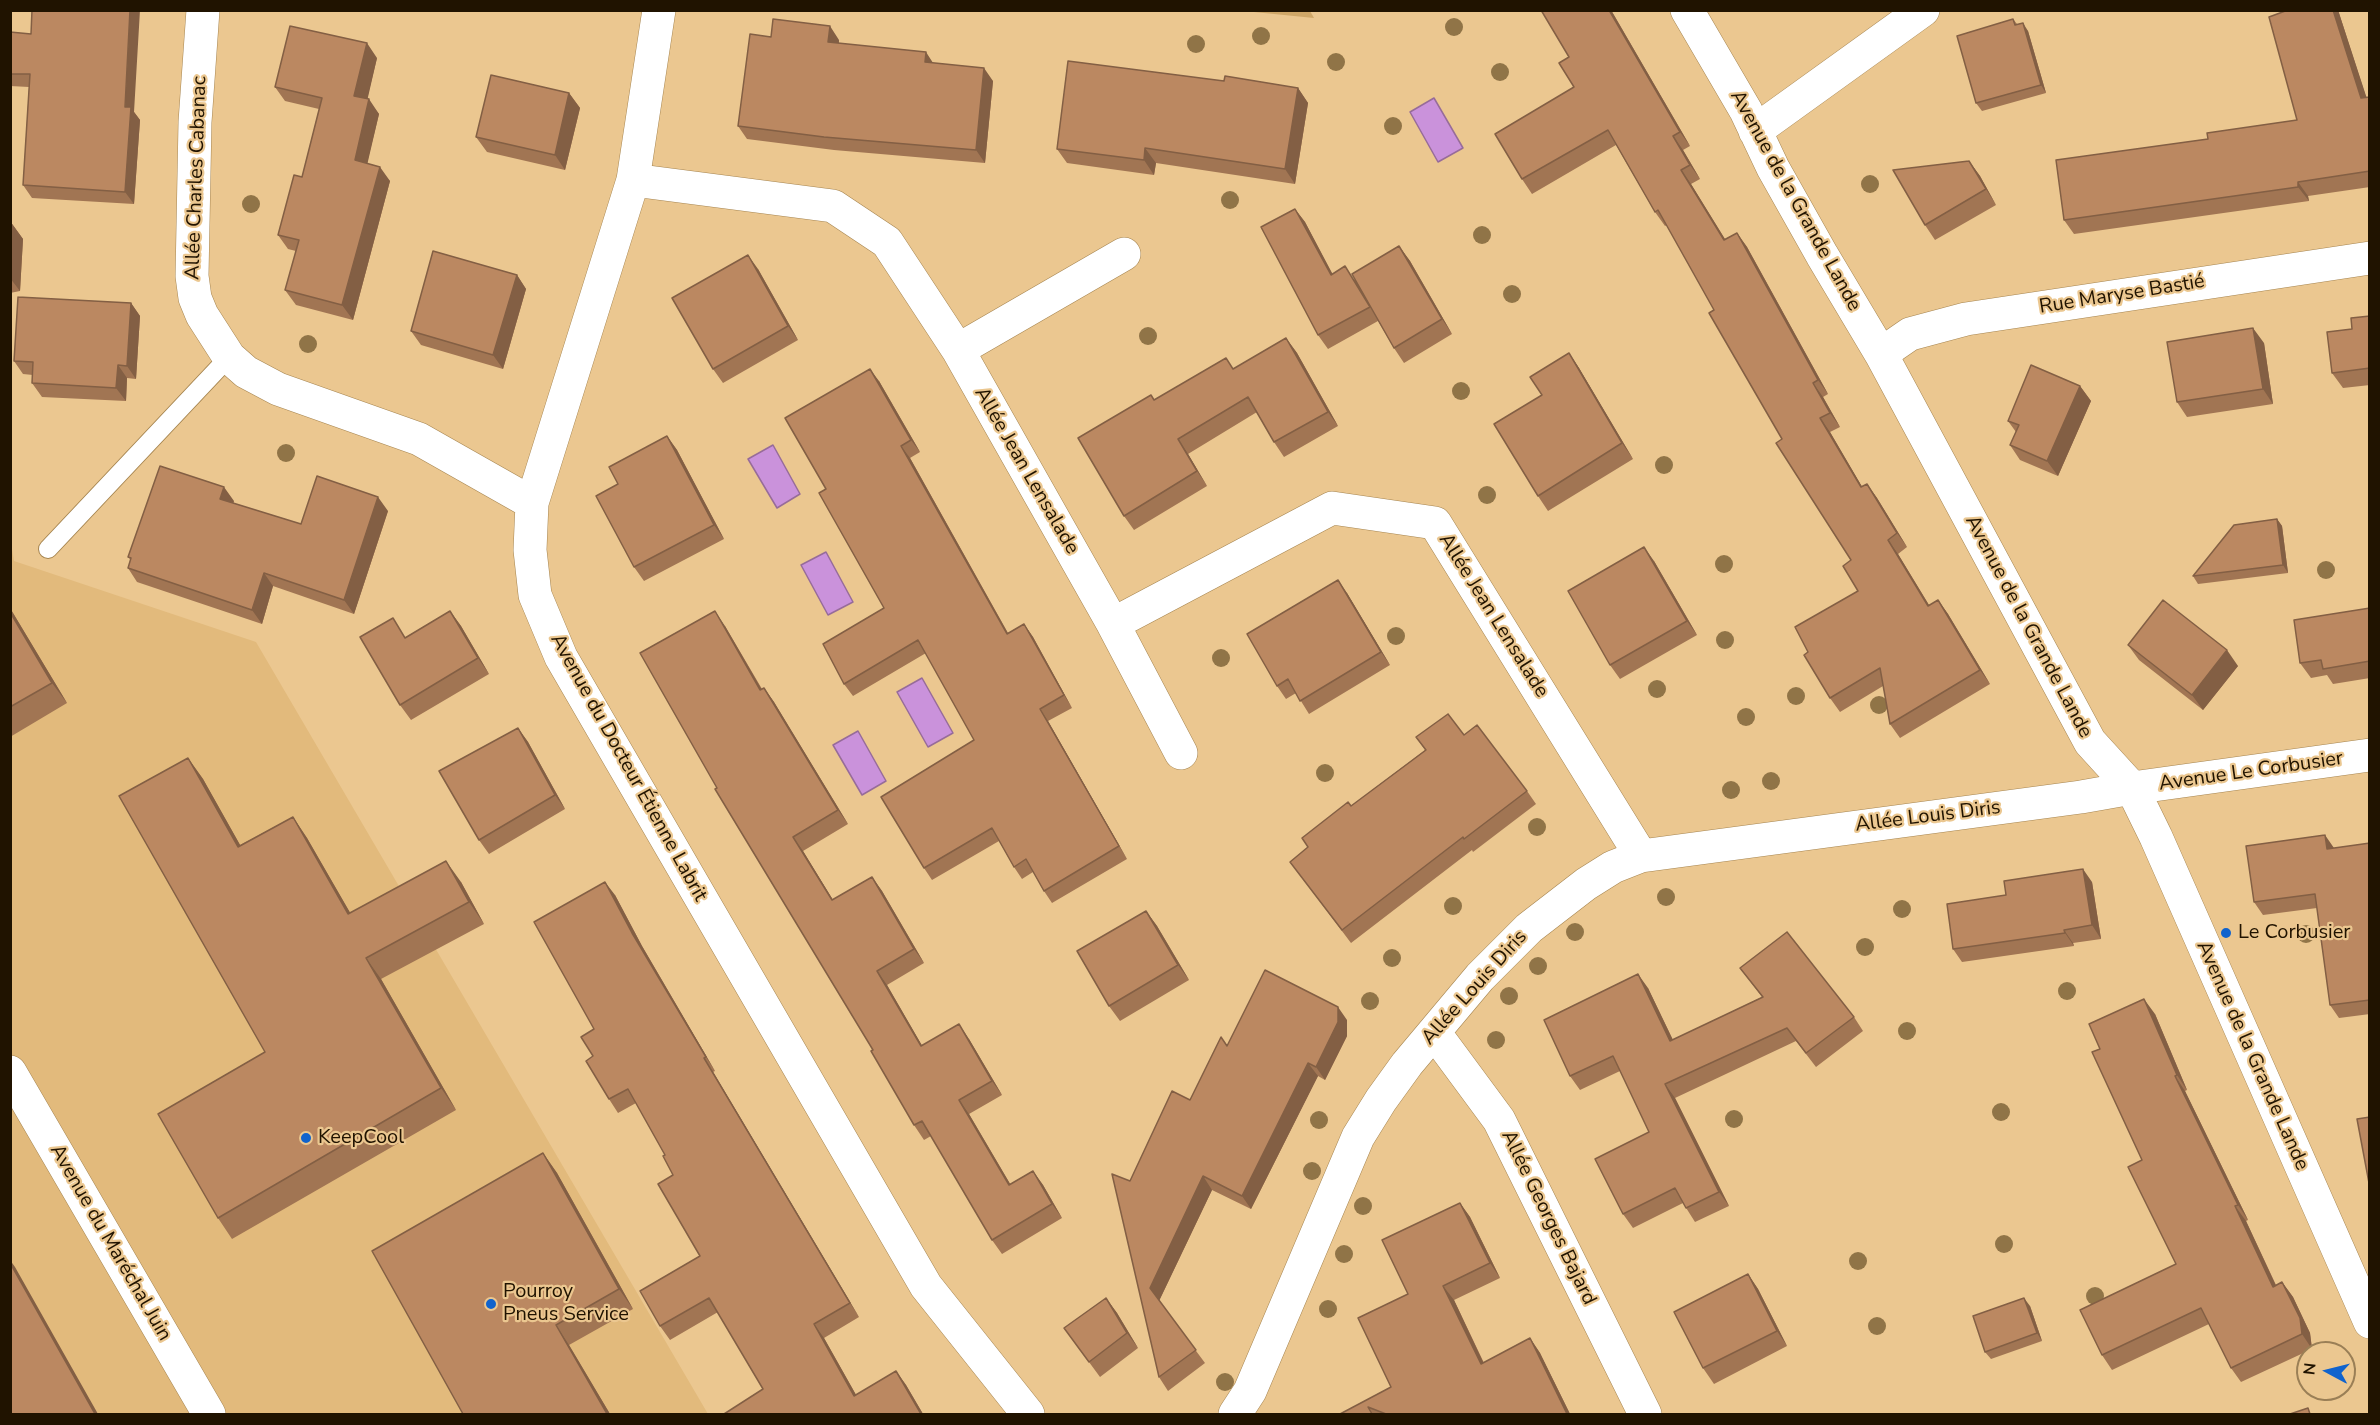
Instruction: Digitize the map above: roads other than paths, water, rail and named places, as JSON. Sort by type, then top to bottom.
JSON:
[{"type":"street","name":"Allée Charles Cabanac","points":[[203,10],[195,122],[192,276],[195,298],[201,315],[229,357],[246,372],[278,389],[419,439],[532,503]]},
{"type":"street","name":"Avenue du Docteur Étienne Labrit","points":[[659,10],[633,180],[532,503],[530,550],[535,595],[561,657],[926,1286],[1028,1414]]},
{"type":"street","name":"Avenue de la Grande Lande","points":[[1687,10],[1821,255],[1881,354],[2090,742],[2132,788],[2359,1275],[2370,1322]]},
{"type":"street","points":[[1755,131],[1923,10]]},
{"type":"street","name":"Allée Jean Lensalade","points":[[633,180],[832,206],[887,242],[958,350],[1113,624],[1181,753]]},
{"type":"street","points":[[958,350],[1124,254]]},
{"type":"street","name":"Rue Maryse Bastié","points":[[1881,354],[1910,334],[1966,319],[2370,258]]},
{"type":"street","name":"Allée Jean Lensalade","points":[[1113,624],[1332,508],[1435,523],[1641,856]]},
{"type":"street","name":"Avenue Le Corbusier","points":[[2132,788],[2370,755]]},
{"type":"street","name":"Allée Louis Diris","points":[[1235,1414],[1250,1391],[1359,1137],[1381,1100],[1480,977],[1529,928],[1586,884],[1613,867],[1641,856],[2081,797],[2132,788]]},
{"type":"street","name":"Allée Georges Bajard","points":[[1434,1032],[1499,1120],[1645,1414]]},
{"type":"street","name":"Avenue du Maréchal Juin","points":[[10,1072],[209,1414]]},
{"type":"lane","points":[[48,549],[229,357]]},
{"type":"place","name":"Le Corbusier","points":[[2226,933]]},
{"type":"place","name":"KeepCool","points":[[306,1138]]},
{"type":"place","name":"Pourroy Pneus Service","points":[[491,1304]]}]
